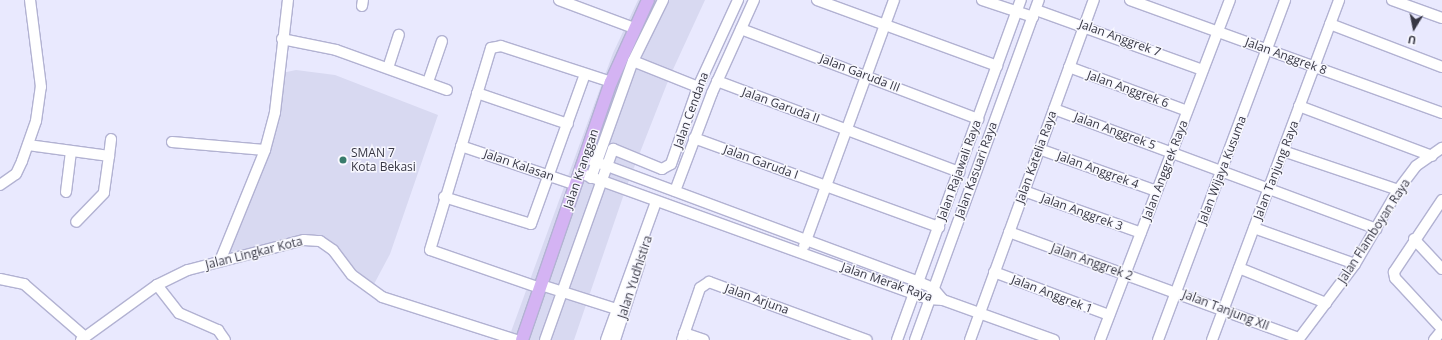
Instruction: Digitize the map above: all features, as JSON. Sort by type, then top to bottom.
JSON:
[{"type":"main road","name":"Jalan Kranggan","points":[[522,340],[590,160],[611,82],[634,28],[648,0]]},
{"type":"street","points":[[0,185],[16,174],[28,145],[41,87],[30,0]]},
{"type":"street","points":[[220,261],[265,150],[275,112],[282,39],[288,0]]},
{"type":"street","points":[[559,0],[634,28]]},
{"type":"street","points":[[590,160],[633,61],[663,0]]},
{"type":"street","name":"Jalan Cendana","points":[[607,166],[613,149],[662,169],[669,166],[698,87],[738,0]]},
{"type":"street","points":[[675,191],[717,81],[754,0]]},
{"type":"street","points":[[817,0],[997,66]]},
{"type":"street","points":[[802,252],[894,0]]},
{"type":"street","name":"Jalan Anggrek 7","points":[[982,0],[1017,13],[1036,9],[1084,25],[1203,70]]},
{"type":"street","name":"Jalan Rajawali Raya","points":[[897,340],[1022,0]]},
{"type":"street","name":"Jalan Katelia Raya","points":[[970,340],[1094,0]]},
{"type":"street","name":"Jalan Anggrek 8","points":[[1130,0],[1268,48],[1442,113]]},
{"type":"street","name":"Jalan Anggrek Raya","points":[[1100,340],[1230,0]]},
{"type":"street","name":"Jalan Wijaya Kusuma","points":[[1158,340],[1285,0]]},
{"type":"street","name":"Jalan Tanjung Raya","points":[[1212,340],[1339,0]]},
{"type":"street","points":[[1392,0],[1442,18]]},
{"type":"street","name":"Jalan Kasuari Raya","points":[[915,340],[932,288],[1036,9]]},
{"type":"street","points":[[1330,24],[1442,66]]},
{"type":"street","name":"Jalan Garuda III","points":[[741,29],[978,119]]},
{"type":"street","points":[[388,68],[399,35]]},
{"type":"street","points":[[282,39],[336,50],[448,90]]},
{"type":"street","points":[[428,82],[442,41]]},
{"type":"street","points":[[611,82],[497,45],[491,48],[429,245],[431,252],[616,309]]},
{"type":"street","points":[[633,61],[698,87]]},
{"type":"street","name":"Jalan Anggrek 6","points":[[1069,67],[1187,111]]},
{"type":"street","points":[[444,197],[527,225],[537,215],[585,74]]},
{"type":"street","name":"Jalan Garuda II","points":[[717,81],[846,128],[959,172]]},
{"type":"street","points":[[477,93],[568,124]]},
{"type":"street","points":[[1300,106],[1432,156]]},
{"type":"street","name":"Jalan Anggrek 5","points":[[1054,109],[1222,169],[1376,229]]},
{"type":"street","name":"Jalan Garuda I","points":[[694,138],[939,227]]},
{"type":"street","points":[[76,222],[104,193],[111,139]]},
{"type":"street","points":[[172,142],[265,150]]},
{"type":"street","points":[[28,145],[109,156]]},
{"type":"street","name":"Jalan Kalasan","points":[[461,146],[551,176],[582,179]]},
{"type":"street","name":"Jalan Flamboyan Raya","points":[[1298,339],[1355,264],[1398,190],[1416,166],[1442,148]]},
{"type":"street","name":"Jalan Anggrek 4","points":[[1039,149],[1156,191]]},
{"type":"street","points":[[66,192],[71,151]]},
{"type":"street","points":[[1283,151],[1398,190]]},
{"type":"street","name":"Jalan Merak Raya","points":[[590,160],[919,282],[932,288],[943,300]]},
{"type":"street","points":[[545,340],[607,166]]},
{"type":"street","name":"Jalan Merak Raya","points":[[582,179],[601,183],[802,252],[929,299],[943,300]]},
{"type":"street","name":"Jalan Anggrek 3","points":[[1024,191],[1141,233]]},
{"type":"street","points":[[606,340],[656,202]]},
{"type":"street","points":[[1434,340],[1442,330],[1395,278],[1396,266],[1414,239],[1440,206]]},
{"type":"street","name":"Jalan Yudhistira","points":[[615,340],[656,215]]},
{"type":"street","points":[[1254,228],[1355,264]]},
{"type":"street","name":"Jalan Anggrek 2","points":[[1009,232],[1125,274],[1176,290]]},
{"type":"street","points":[[1414,239],[1442,269]]},
{"type":"street","name":"Jalan Lingkar Kota","points":[[82,338],[157,285],[188,270],[304,240],[320,241],[333,250],[352,275],[382,297],[516,340]]},
{"type":"street","points":[[1239,268],[1326,303]]},
{"type":"street","name":"Jalan Anggrek 1","points":[[994,272],[1109,316]]},
{"type":"street","points":[[0,279],[24,284],[82,338]]},
{"type":"street","name":"Jalan Arjuna","points":[[683,336],[700,288],[709,282],[840,335],[867,340]]},
{"type":"street","points":[[157,285],[179,313],[218,330],[225,340]]},
{"type":"street","name":"Jalan Tanjung XII","points":[[1176,290],[1298,339]]},
{"type":"street","points":[[943,300],[1054,340]]},
{"type":"street","points":[[683,336],[704,340]]},
{"type":"shaded area","points":[[638,0],[705,0],[670,76],[626,188],[574,340],[508,340],[613,53]]},
{"type":"shaded area","name":"SMAN 7 Kota Bekasi","points":[[296,70],[335,75],[438,115],[390,254],[373,286],[346,260],[307,237],[228,256],[272,141],[282,100],[282,73]]},
{"type":"place","name":"SMAN 7 Kota Bekasi","points":[[343,160]]}]
